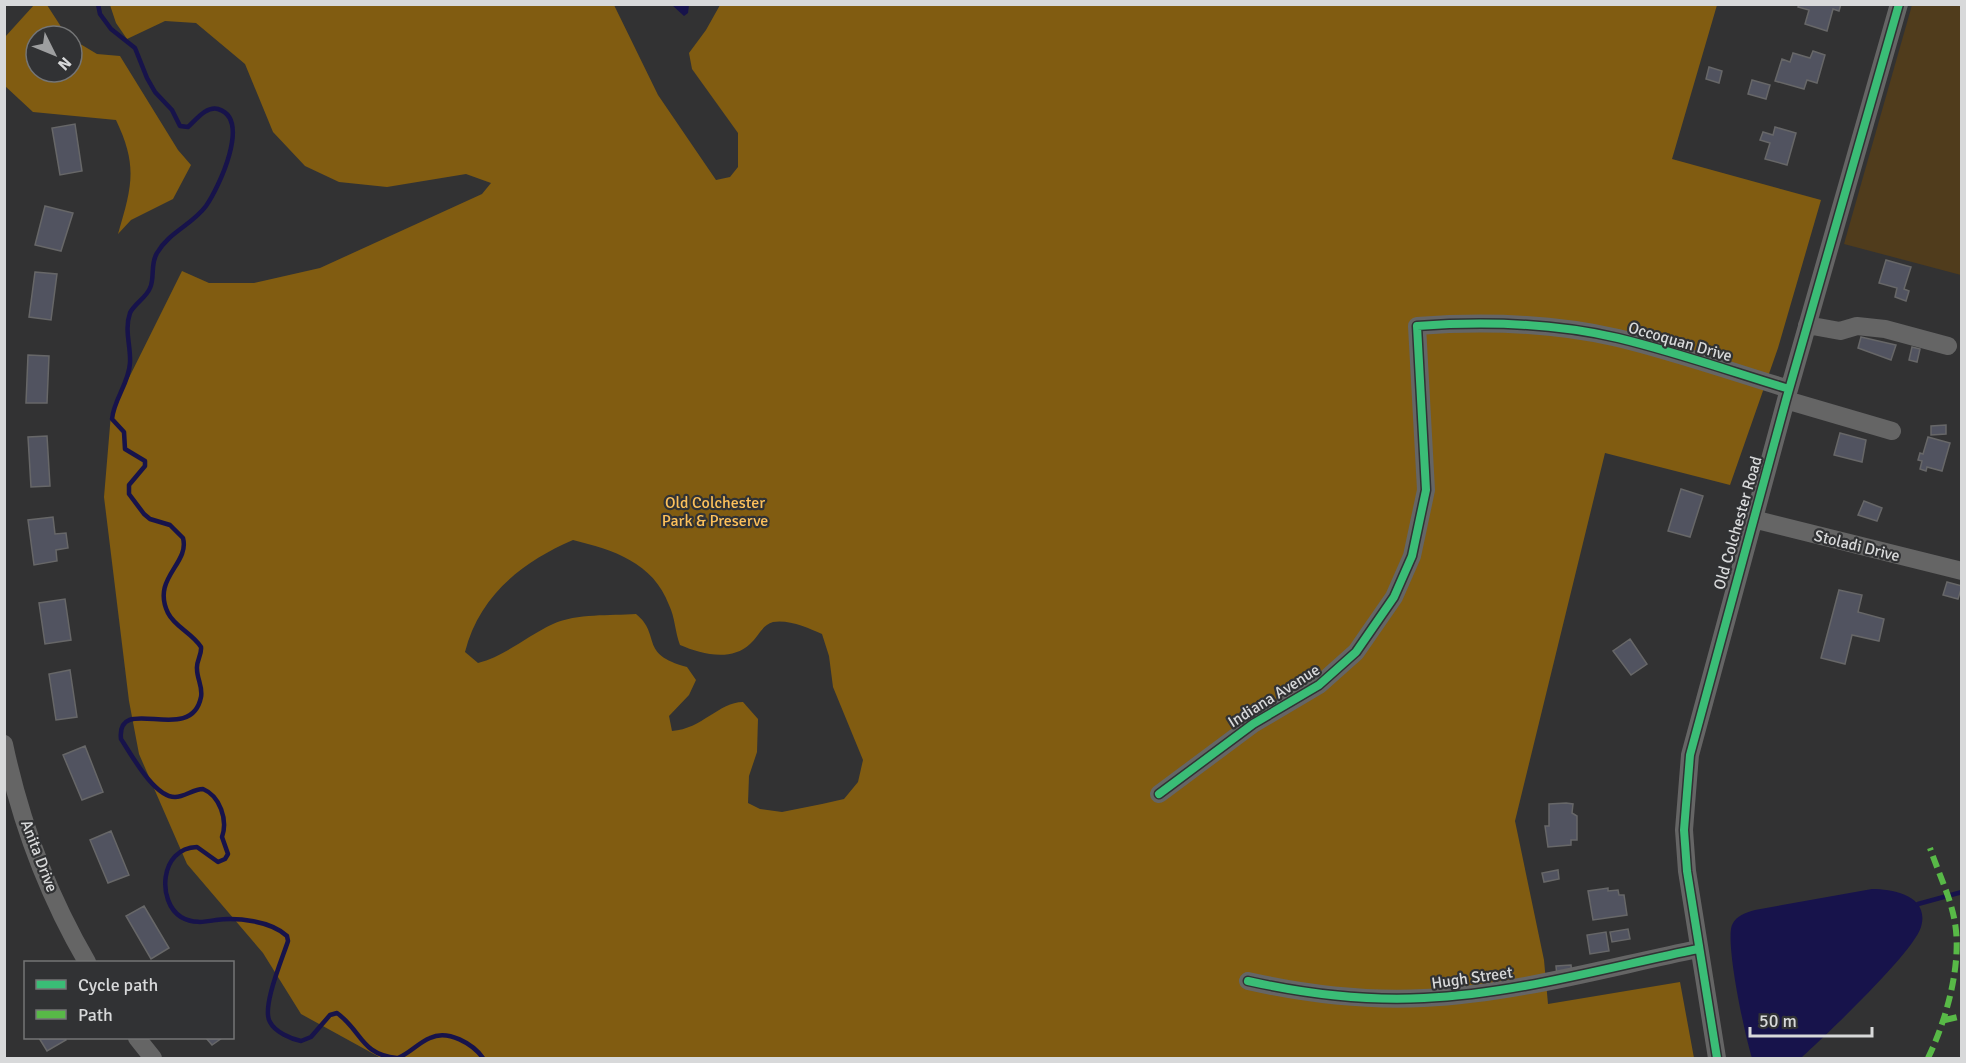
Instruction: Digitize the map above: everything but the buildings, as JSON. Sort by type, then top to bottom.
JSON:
[{"type":"street","name":"Old Colchester Road","points":[[1717,1059],[1686,871],[1685,789],[1696,726],[1899,4]]},
{"type":"street","name":"Occoquan Drive","points":[[1417,326],[1518,324],[1618,338],[1892,431]]},
{"type":"street","name":"Indiana Avenue","points":[[1159,794],[1252,724],[1319,685],[1356,652],[1394,597],[1412,556],[1426,490],[1417,326]]},
{"type":"street","points":[[1807,326],[1839,331],[1857,326],[1885,329],[1948,346]]},
{"type":"street","name":"Stoladi Drive","points":[[1753,519],[1962,571]]},
{"type":"street","name":"Anita Drive","points":[[4,744],[28,832],[42,870],[86,961]]},
{"type":"street","name":"Hugh Street","points":[[1248,981],[1336,996],[1426,998],[1485,992],[1698,949]]},
{"type":"street","points":[[138,1039],[153,1059]]},
{"type":"shaded area","points":[[672,5],[689,5],[688,13],[684,16]]},
{"type":"shaded area","points":[[1912,5],[1961,5],[1961,275],[1844,244]]},
{"type":"shaded area","points":[[1872,889],[1900,893],[1915,901],[1922,916],[1921,927],[1915,939],[1867,994],[1801,1058],[1752,1058],[1733,969],[1731,935],[1732,925],[1736,919],[1755,910]]},
{"type":"green space","points":[[34,5],[47,5],[59,24],[24,24],[24,84],[84,84],[84,46],[97,54],[120,56],[178,150],[191,165],[173,199],[131,220],[118,234],[131,176],[128,150],[116,120],[33,112],[5,86],[5,37]]},
{"type":"green space","name":"Old Colchester Park & Preserve","points":[[110,5],[614,5],[658,95],[716,180],[730,177],[738,167],[738,133],[692,69],[689,53],[706,30],[720,5],[1717,5],[1672,159],[1821,200],[1778,348],[1730,485],[1605,453],[1515,821],[1544,960],[1548,1004],[1680,982],[1694,1058],[381,1058],[301,1014],[263,953],[187,864],[139,754],[129,701],[104,497],[111,414],[182,271],[209,283],[254,283],[320,268],[482,194],[491,183],[466,174],[387,187],[339,182],[305,166],[273,132],[245,64],[196,23],[165,21],[127,39],[116,23]],"holes":[[[573,540],[603,548],[630,560],[653,578],[662,590],[671,610],[680,645],[716,655],[734,653],[750,644],[763,628],[779,621],[792,623],[822,634],[829,656],[833,687],[863,760],[858,782],[844,799],[782,812],[760,809],[748,803],[749,776],[757,752],[758,719],[743,702],[734,703],[692,726],[672,731],[669,716],[689,695],[696,680],[687,667],[672,662],[656,650],[648,629],[636,614],[562,620],[507,651],[478,663],[465,652],[481,614],[505,583],[537,559]]]},
{"type":"waterway","points":[[98,4],[100,14],[111,29],[135,48],[155,92],[172,110],[180,126],[188,127],[202,114],[214,109],[228,115],[232,126],[229,155],[218,185],[200,213],[162,246],[155,257],[150,288],[130,313],[128,319],[129,370],[112,419],[124,432],[125,449],[145,461],[145,466],[129,485],[129,494],[150,519],[170,525],[183,538],[184,547],[167,581],[164,601],[171,618],[201,647],[197,666],[201,697],[194,711],[184,718],[130,720],[123,726],[121,739],[144,774],[159,790],[175,797],[203,789],[209,792],[218,803],[224,823],[222,837],[228,854],[225,859],[218,862],[197,847],[184,850],[175,856],[169,866],[165,889],[173,910],[190,921],[224,919],[253,921],[272,927],[287,936],[288,941],[270,994],[268,1015],[272,1026],[293,1039],[301,1041],[311,1037],[330,1015],[337,1013],[369,1047],[385,1056],[397,1058]]},
{"type":"waterway","points":[[1918,904],[1962,892]]},
{"type":"waterway","points":[[398,1058],[426,1040],[444,1035],[467,1043],[483,1058]]},
{"type":"marked path","points":[[1928,1058],[1941,1027],[1951,992],[1957,939],[1951,904],[1930,848]]},
{"type":"marked path","points":[[1945,1020],[1962,1016]]},
{"type":"cycle path","points":[[1717,1058],[1687,871],[1684,830],[1690,755],[1786,400],[1899,4]]},
{"type":"cycle path","points":[[1159,794],[1253,724],[1319,685],[1356,652],[1394,597],[1412,556],[1426,490],[1417,326],[1518,324],[1593,333],[1661,349],[1789,389]]},
{"type":"cycle path","points":[[1248,981],[1336,996],[1424,998],[1493,991],[1562,979],[1698,949]]}]
